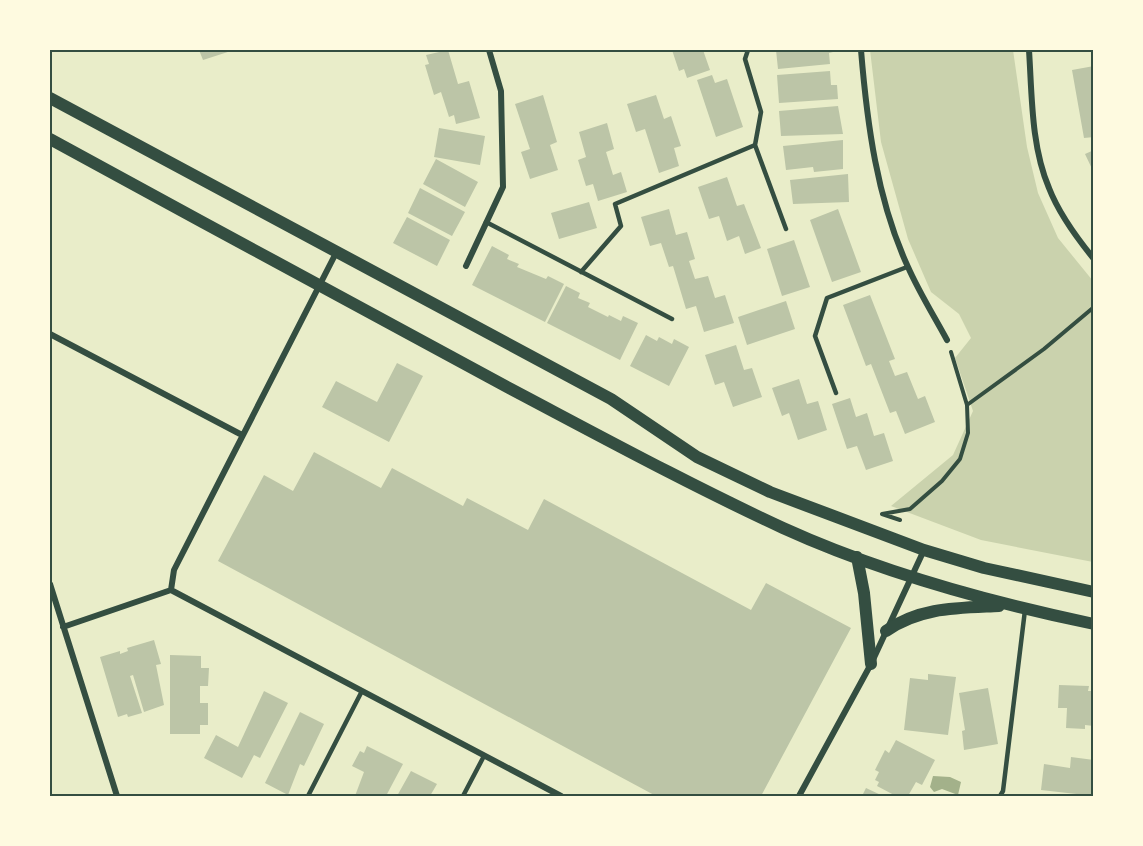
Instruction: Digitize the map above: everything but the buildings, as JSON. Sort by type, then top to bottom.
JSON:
[{"type":"main road","points":[[50,98],[634,411],[697,457],[770,492],[924,550],[984,568],[1094,592]]},
{"type":"main road","points":[[50,139],[628,450],[784,528],[911,577],[1009,606],[1094,624]]},
{"type":"main road","points":[[857,557],[864,588],[870,664]]},
{"type":"main road","points":[[885,631],[903,619],[935,610],[1009,606]]},
{"type":"street","points":[[466,266],[503,187],[501,91],[489,50]]},
{"type":"street","points":[[861,50],[867,121],[883,196],[907,267],[947,340]]},
{"type":"street","points":[[1029,50],[1036,136],[1048,187],[1072,232],[1094,259]]},
{"type":"street","points":[[171,590],[174,570],[336,253]]},
{"type":"street","points":[[50,334],[242,435]]},
{"type":"street","points":[[799,796],[870,664],[924,550]]},
{"type":"street","points":[[50,584],[117,796]]},
{"type":"street","points":[[63,627],[171,590],[561,796]]},
{"type":"lane","points":[[748,50],[745,59],[761,112],[755,145],[786,229]]},
{"type":"lane","points":[[581,272],[621,226],[615,204],[755,145]]},
{"type":"lane","points":[[486,222],[672,319]]},
{"type":"lane","points":[[836,393],[815,336],[827,298],[907,267]]},
{"type":"lane","points":[[1000,796],[1003,791],[1025,610]]},
{"type":"lane","points":[[308,796],[362,691]]},
{"type":"lane","points":[[463,796],[484,756]]},
{"type":"path","points":[[967,405],[1044,349],[1094,307]]},
{"type":"path","points":[[900,520],[882,514],[910,509],[942,481],[960,459],[968,433],[967,405],[947,340]]},
{"type":"shaded area","points":[[870,50],[1013,50],[1027,147],[1038,193],[1058,238],[1093,281],[1093,562],[981,540],[891,506],[953,455],[973,411],[955,358],[971,338],[959,314],[931,292],[908,239],[881,142]]},
{"type":"shaded area","points":[[933,776],[950,777],[961,782],[958,795],[942,789],[934,792],[930,787]]}]
